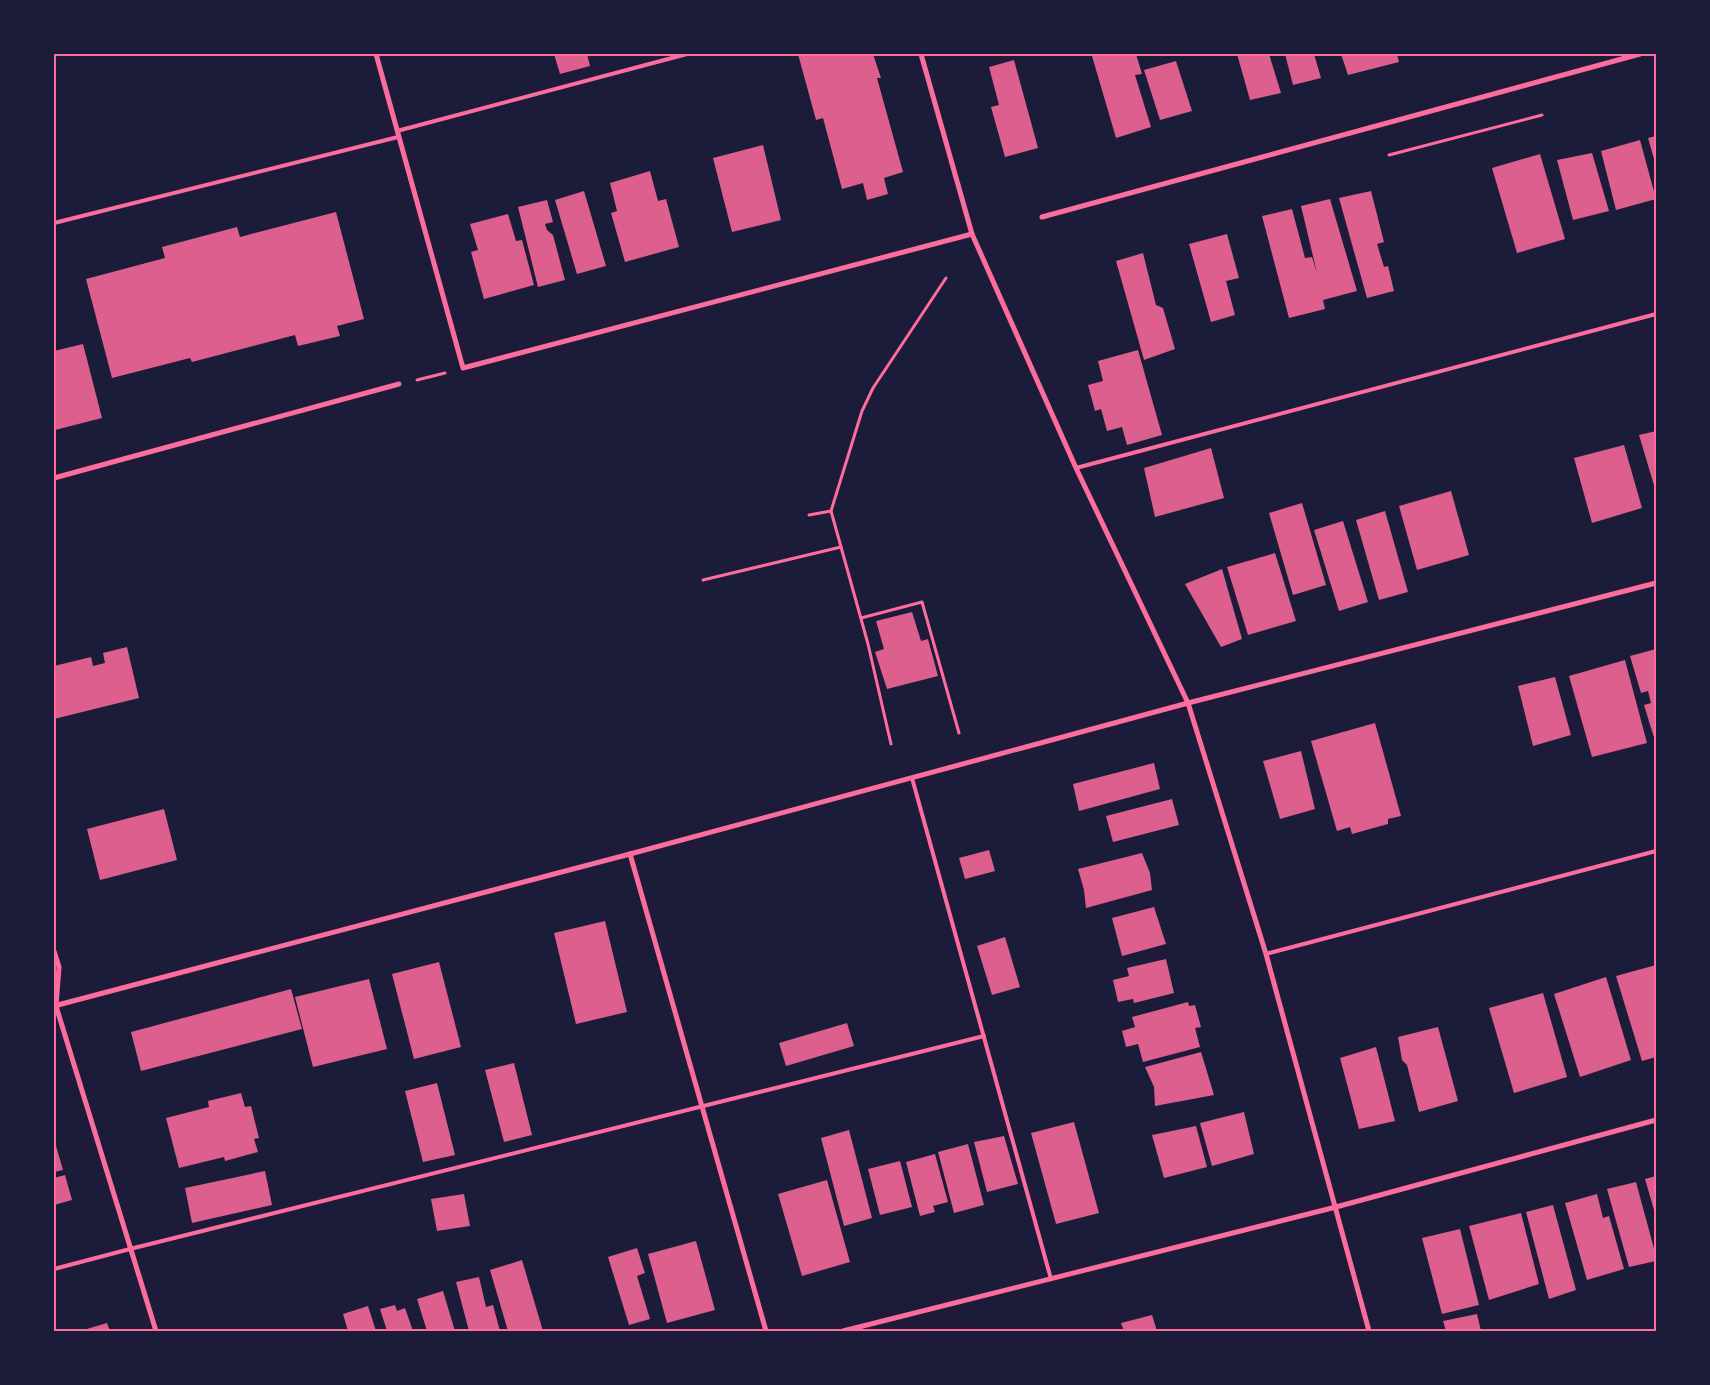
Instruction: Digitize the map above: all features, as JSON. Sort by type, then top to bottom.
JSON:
[{"type":"street","points":[[376,54],[463,368],[972,234]]},
{"type":"street","points":[[921,54],[972,234],[1076,468],[1188,703],[1266,954],[1369,1331]]},
{"type":"street","points":[[1042,217],[1640,54]]},
{"type":"street","points":[[54,478],[399,384]]},
{"type":"street","points":[[55,1006],[630,854],[1188,703],[1656,583]]},
{"type":"street","points":[[630,854],[766,1331]]},
{"type":"street","points":[[54,950],[59,967],[55,1006],[156,1331]]},
{"type":"street","points":[[843,1331],[1336,1207],[1656,1120]]},
{"type":"lane","points":[[54,223],[398,134],[687,54]]},
{"type":"lane","points":[[1076,468],[1656,314]]},
{"type":"lane","points":[[912,778],[1051,1278]]},
{"type":"lane","points":[[1266,954],[1656,851]]},
{"type":"lane","points":[[54,1269],[130,1248],[984,1036]]},
{"type":"path","points":[[1389,155],[1542,115]]},
{"type":"path","points":[[891,744],[831,511],[862,412],[869,396],[946,278]]},
{"type":"path","points":[[399,384],[463,368]]},
{"type":"path","points":[[809,515],[831,511]]},
{"type":"path","points":[[703,580],[841,547]]},
{"type":"path","points":[[860,618],[922,602],[958,732]]},
{"type":"building","points":[[554,54],[587,54],[590,66],[560,74]]},
{"type":"building","points":[[798,54],[873,54],[881,78],[877,78],[903,172],[884,178],[888,194],[867,200],[863,183],[842,189],[823,118],[816,120]]},
{"type":"building","points":[[1101,54],[1136,54],[1142,74],[1135,75],[1151,127],[1116,138],[1092,56]]},
{"type":"building","points":[[1237,54],[1269,54],[1281,93],[1250,100]]},
{"type":"building","points":[[1285,54],[1314,54],[1321,78],[1293,85]]},
{"type":"building","points":[[1341,54],[1397,54],[1399,62],[1348,75]]},
{"type":"building","points":[[1014,60],[1038,148],[1005,157],[991,107],[999,105],[989,67]]},
{"type":"building","points":[[1176,61],[1192,111],[1160,120],[1144,70]]},
{"type":"building","points":[[1656,136],[1656,166],[1648,138]]},
{"type":"building","points":[[1640,140],[1656,199],[1616,210],[1601,151]]},
{"type":"building","points":[[763,145],[781,220],[732,232],[713,158]]},
{"type":"building","points":[[1592,153],[1609,211],[1573,220],[1557,160]]},
{"type":"building","points":[[1540,154],[1565,239],[1517,253],[1492,168]]},
{"type":"building","points":[[650,171],[658,201],[666,199],[679,247],[625,262],[611,213],[617,211],[610,183]]},
{"type":"building","points":[[584,191],[606,266],[577,274],[555,200]]},
{"type":"building","points":[[1371,191],[1384,242],[1377,244],[1384,267],[1388,266],[1394,291],[1367,298],[1339,198]]},
{"type":"building","points":[[1330,199],[1357,291],[1323,300],[1325,309],[1289,318],[1262,216],[1292,209],[1305,258],[1312,257],[1317,273],[1301,206]]},
{"type":"building","points":[[547,200],[553,222],[545,224],[547,230],[553,235],[565,280],[538,287],[518,207]]},
{"type":"building","points":[[336,212],[364,319],[337,326],[340,336],[298,346],[295,335],[192,362],[190,358],[112,378],[86,279],[165,258],[162,247],[237,227],[240,237]]},
{"type":"building","points":[[508,214],[516,241],[522,240],[534,285],[484,299],[471,252],[478,250],[470,224]]},
{"type":"building","points":[[1227,234],[1239,278],[1226,281],[1235,315],[1211,322],[1189,244]]},
{"type":"building","points":[[1143,253],[1156,305],[1163,308],[1175,349],[1144,360],[1116,261]]},
{"type":"building","points":[[83,344],[102,418],[55,430],[54,351]]},
{"type":"building","points":[[1138,350],[1162,435],[1127,445],[1122,427],[1107,431],[1101,409],[1095,411],[1088,385],[1103,381],[1098,361]]},
{"type":"building","points":[[1656,431],[1656,492],[1639,435]]},
{"type":"building","points":[[1624,445],[1642,508],[1592,523],[1574,458]]},
{"type":"building","points":[[1211,448],[1224,498],[1155,517],[1144,468]]},
{"type":"building","points":[[1451,491],[1469,555],[1417,570],[1399,506]]},
{"type":"building","points":[[1302,503],[1326,585],[1293,595],[1269,513]]},
{"type":"building","points":[[1385,511],[1408,592],[1379,600],[1356,520]]},
{"type":"building","points":[[1343,521],[1368,602],[1339,611],[1314,530]]},
{"type":"building","points":[[1275,553],[1296,621],[1248,635],[1227,567]]},
{"type":"building","points":[[1222,569],[1242,639],[1221,647],[1185,584]]},
{"type":"building","points":[[912,612],[921,641],[928,639],[938,676],[887,689],[875,652],[884,649],[876,621]]},
{"type":"building","points":[[127,647],[139,698],[54,719],[54,666],[91,657],[93,666],[105,663],[103,653]]},
{"type":"building","points":[[1656,649],[1656,744],[1644,705],[1651,703],[1648,691],[1641,693],[1630,656]]},
{"type":"building","points":[[1625,660],[1647,743],[1592,757],[1569,676]]},
{"type":"building","points":[[1555,677],[1571,735],[1533,746],[1518,686]]},
{"type":"building","points":[[1375,723],[1401,816],[1388,819],[1388,824],[1352,834],[1350,827],[1337,831],[1311,741]]},
{"type":"building","points":[[1301,751],[1315,809],[1280,819],[1263,761]]},
{"type":"building","points":[[1154,763],[1160,789],[1079,811],[1073,784]]},
{"type":"building","points":[[1172,799],[1179,825],[1113,842],[1106,816]]},
{"type":"building","points":[[164,809],[177,860],[100,880],[87,829]]},
{"type":"building","points":[[989,850],[995,871],[965,879],[959,858]]},
{"type":"building","points":[[1142,853],[1150,873],[1152,890],[1086,908],[1084,890],[1078,869]]},
{"type":"building","points":[[1154,907],[1166,944],[1122,956],[1112,918]]},
{"type":"building","points":[[605,921],[627,1012],[576,1024],[554,933]]},
{"type":"building","points":[[1005,937],[1020,987],[992,995],[977,946]]},
{"type":"building","points":[[1166,959],[1174,993],[1134,1003],[1133,999],[1118,1002],[1113,980],[1129,976],[1127,968]]},
{"type":"building","points":[[439,962],[461,1047],[414,1059],[392,974]]},
{"type":"building","points":[[1656,965],[1656,1057],[1642,1061],[1616,976]]},
{"type":"building","points":[[1606,977],[1631,1060],[1580,1077],[1554,994]]},
{"type":"building","points":[[369,979],[387,1049],[313,1067],[295,997]]},
{"type":"building","points":[[291,989],[302,1029],[141,1071],[131,1032]]},
{"type":"building","points":[[1543,993],[1567,1077],[1514,1093],[1489,1008]]},
{"type":"building","points":[[1188,1002],[1189,1006],[1195,1005],[1201,1027],[1195,1028],[1200,1047],[1143,1062],[1138,1044],[1126,1047],[1122,1031],[1135,1027],[1132,1017]]},
{"type":"building","points":[[847,1023],[854,1046],[786,1066],[779,1043]]},
{"type":"building","points":[[1438,1027],[1458,1101],[1419,1112],[1407,1065],[1402,1060],[1398,1037]]},
{"type":"building","points":[[1376,1047],[1395,1121],[1359,1129],[1340,1058]]},
{"type":"building","points":[[1201,1052],[1214,1095],[1155,1106],[1154,1087],[1145,1067]]},
{"type":"building","points":[[514,1063],[532,1135],[504,1142],[485,1070]]},
{"type":"building","points":[[437,1083],[455,1155],[423,1162],[405,1091]]},
{"type":"building","points":[[241,1093],[245,1107],[251,1106],[259,1138],[254,1139],[258,1152],[225,1161],[224,1157],[179,1168],[166,1118],[209,1107],[208,1101]]},
{"type":"building","points":[[1244,1112],[1254,1154],[1212,1166],[1200,1123]]},
{"type":"building","points":[[1074,1122],[1099,1213],[1056,1224],[1031,1133]]},
{"type":"building","points":[[1196,1126],[1207,1167],[1164,1178],[1152,1135]]},
{"type":"building","points":[[849,1130],[872,1218],[844,1226],[821,1138]]},
{"type":"building","points":[[1004,1136],[1018,1184],[987,1192],[974,1142]]},
{"type":"building","points":[[54,1139],[63,1170],[54,1172]]},
{"type":"building","points":[[968,1144],[984,1205],[954,1213],[938,1152]]},
{"type":"building","points":[[935,1154],[948,1202],[933,1206],[935,1212],[920,1216],[906,1162]]},
{"type":"building","points":[[900,1161],[912,1207],[880,1215],[868,1169]]},
{"type":"building","points":[[265,1171],[272,1205],[192,1223],[185,1188]]},
{"type":"building","points":[[65,1175],[72,1200],[54,1205],[54,1178]]},
{"type":"building","points":[[1656,1176],[1656,1217],[1645,1179]]},
{"type":"building","points":[[827,1180],[850,1262],[802,1276],[778,1194]]},
{"type":"building","points":[[1636,1182],[1656,1261],[1629,1267],[1607,1189]]},
{"type":"building","points":[[464,1194],[470,1226],[437,1231],[431,1199]]},
{"type":"building","points":[[1597,1194],[1603,1218],[1609,1216],[1624,1269],[1587,1280],[1565,1203]]},
{"type":"building","points":[[1553,1205],[1576,1290],[1549,1299],[1526,1212]]},
{"type":"building","points":[[1521,1213],[1539,1284],[1489,1300],[1469,1226]]},
{"type":"building","points":[[1460,1229],[1479,1305],[1442,1314],[1422,1238]]},
{"type":"building","points":[[696,1241],[715,1310],[667,1323],[648,1254]]},
{"type":"building","points":[[637,1248],[645,1273],[637,1276],[650,1319],[629,1325],[608,1257]]},
{"type":"building","points":[[522,1260],[543,1331],[508,1331],[490,1270]]},
{"type":"building","points":[[479,1277],[486,1307],[493,1305],[500,1331],[469,1331],[456,1282]]},
{"type":"building","points":[[443,1291],[455,1331],[427,1331],[417,1299]]},
{"type":"building","points":[[395,1305],[397,1311],[405,1308],[413,1331],[387,1331],[380,1309]]},
{"type":"building","points":[[368,1306],[376,1331],[348,1331],[343,1314]]},
{"type":"building","points":[[1477,1314],[1481,1331],[1446,1331],[1443,1321]]},
{"type":"building","points":[[1152,1315],[1157,1331],[1124,1331],[1121,1323]]},
{"type":"building","points":[[107,1323],[110,1331],[80,1331]]}]
